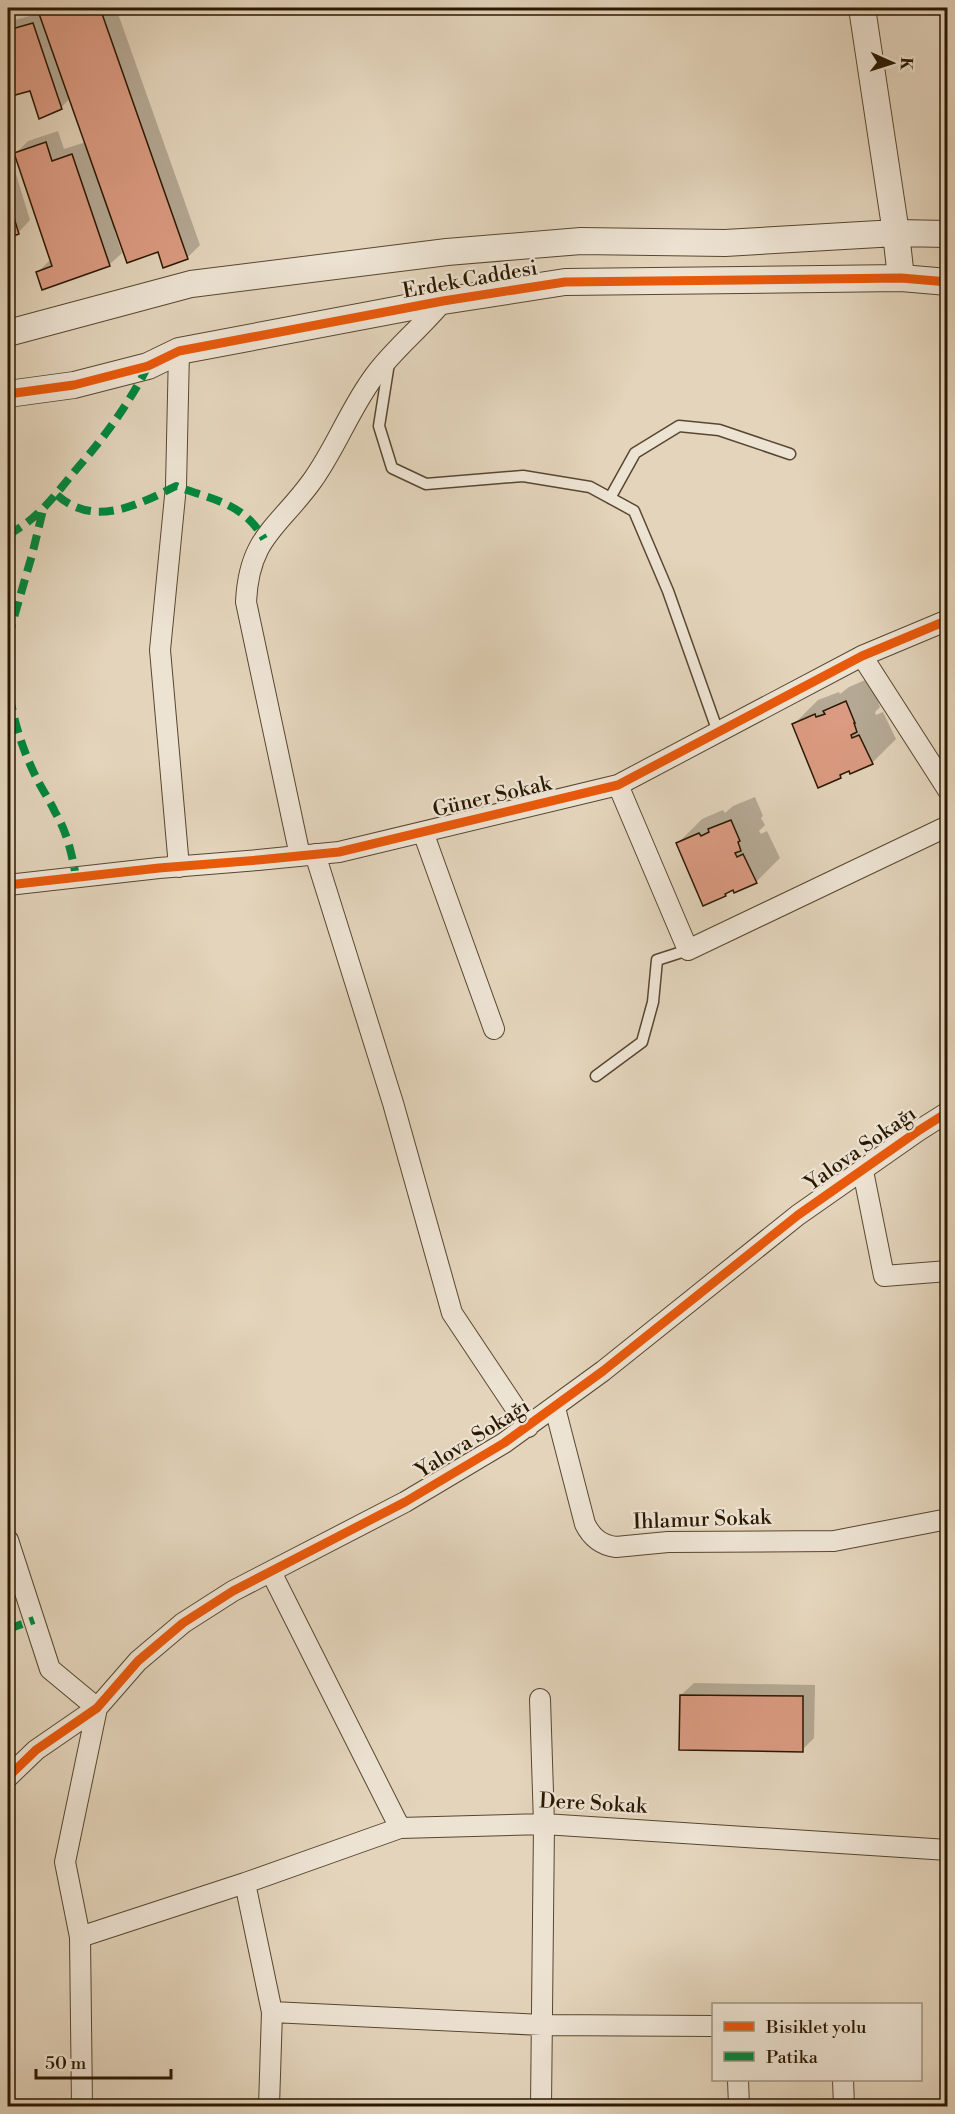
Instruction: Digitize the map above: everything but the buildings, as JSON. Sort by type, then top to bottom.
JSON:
[{"type":"street","points":[[862,8],[901,278]]},
{"type":"street","name":"Erdek Caddesi","points":[[8,333],[191,284],[436,254],[580,241],[725,243],[896,233],[948,234]]},
{"type":"street","name":"Erdek Caddesi","points":[[8,394],[74,385],[148,366],[178,351],[443,301],[566,282],[901,278],[948,282]]},
{"type":"street","points":[[443,301],[424,324],[390,357],[363,392],[311,482],[259,546],[249,573],[246,602],[308,855],[393,1103],[452,1313],[528,1427]]},
{"type":"street","points":[[178,351],[176,486],[160,650],[178,867]]},
{"type":"street","name":"Güner Sokak","points":[[8,885],[339,852],[618,785],[862,656],[948,620]]},
{"type":"street","points":[[862,656],[948,790]]},
{"type":"street","points":[[618,785],[688,950],[948,826]]},
{"type":"street","points":[[423,832],[494,1029]]},
{"type":"street","name":"Yalova Sokağı","points":[[8,1777],[36,1750],[97,1708],[138,1661],[183,1623],[233,1591],[405,1502],[461,1470],[528,1427],[701,1294],[798,1215],[948,1112]]},
{"type":"street","points":[[863,1171],[884,1276],[948,1271]]},
{"type":"street","name":"Ihlamur Sokak","points":[[555,1408],[585,1524],[595,1538],[608,1546],[668,1542],[834,1541],[948,1519]]},
{"type":"street","points":[[8,1540],[50,1669],[97,1708],[65,1862],[80,1937],[82,2106]]},
{"type":"street","points":[[271,1572],[400,1828]]},
{"type":"street","points":[[540,1699],[544,1824],[541,2106]]},
{"type":"street","name":"Dere Sokak","points":[[80,1937],[245,1883],[400,1828],[544,1824],[948,1850]]},
{"type":"street","points":[[245,1883],[272,2012],[269,2106]]},
{"type":"street","points":[[272,2012],[542,2025],[712,2026]]},
{"type":"street","points":[[738,2081],[739,2106]]},
{"type":"street","points":[[843,2081],[844,2106]]},
{"type":"lane","points":[[390,357],[379,426],[392,468],[426,484],[523,476],[590,487],[634,511],[668,591],[718,732]]},
{"type":"lane","points":[[610,498],[635,453],[679,426],[719,430],[790,454]]},
{"type":"lane","points":[[596,1076],[642,1041],[653,1002],[657,960],[688,950]]},
{"type":"marked path","points":[[8,535],[39,512],[90,453],[125,405],[148,366]]},
{"type":"marked path","points":[[57,495],[71,505],[101,512],[131,506],[176,486],[214,499],[236,510],[256,527],[264,539]]},
{"type":"marked path","points":[[8,638],[43,510]]},
{"type":"marked path","points":[[8,673],[13,712],[20,738],[35,775],[63,827],[76,877]]},
{"type":"marked path","points":[[8,1629],[34,1620]]},
{"type":"cycle path","points":[[8,394],[74,385],[148,366],[179,351],[443,301],[565,282],[901,278],[948,282]]},
{"type":"cycle path","points":[[8,885],[159,868],[339,852],[618,785],[862,656],[948,620]]},
{"type":"cycle path","points":[[8,1777],[36,1750],[97,1708],[138,1661],[183,1623],[233,1591],[405,1502],[504,1443],[603,1371],[798,1215],[948,1112]]}]
